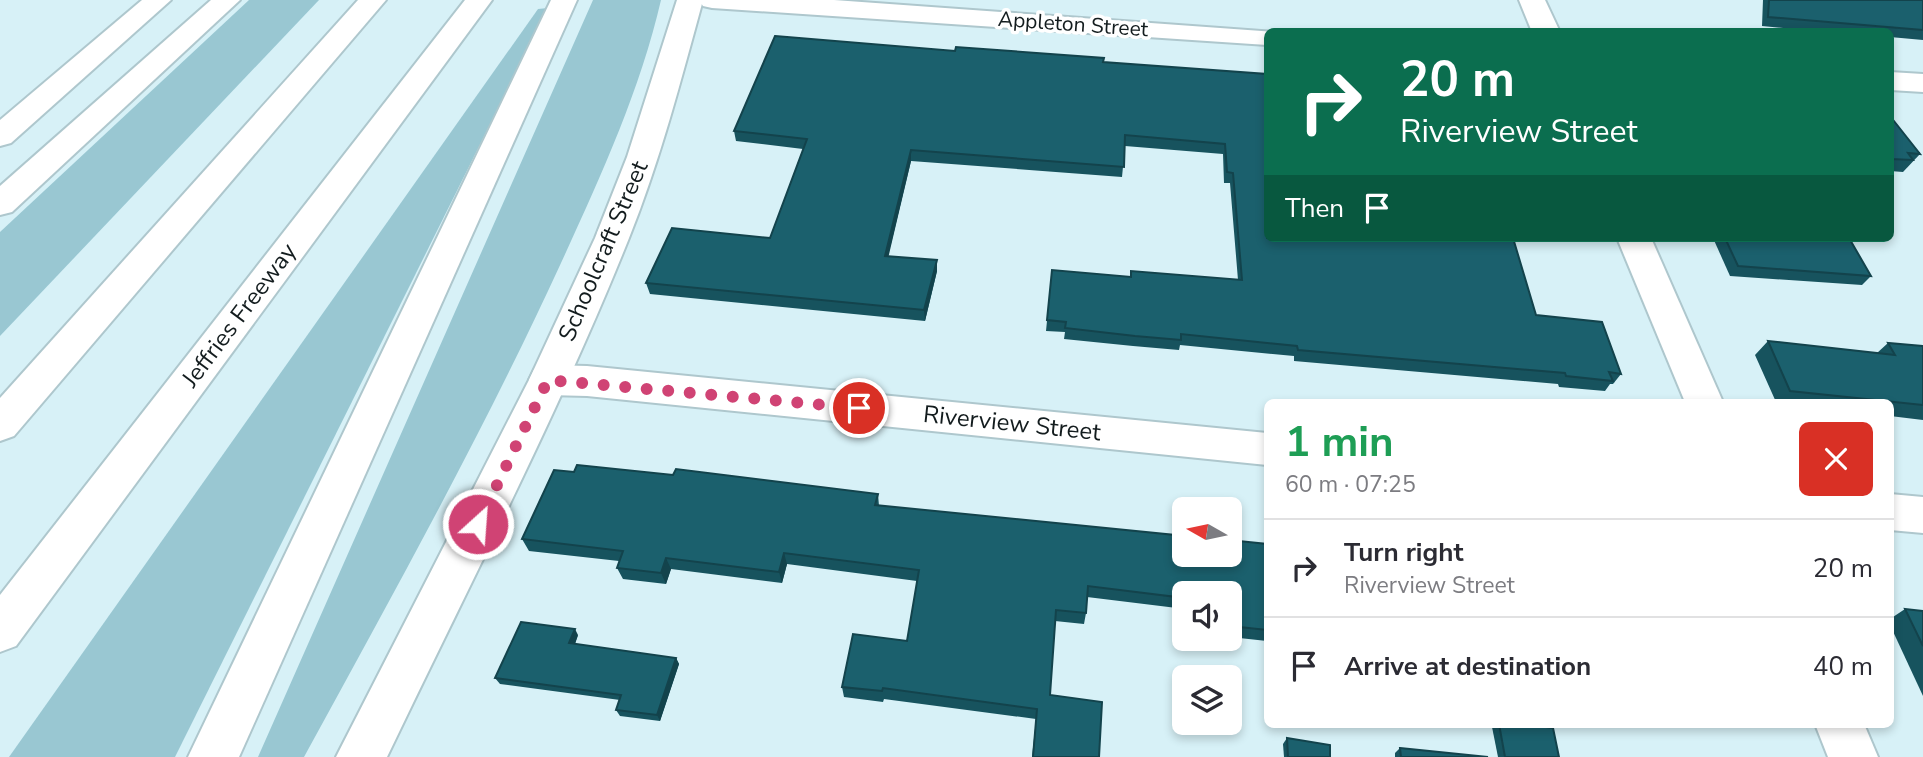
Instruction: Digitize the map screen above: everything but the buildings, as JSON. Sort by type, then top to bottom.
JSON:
[{"type":"main road","points":[[1,135],[158,0]]},
{"type":"main road","points":[[0,204],[227,0]]},
{"type":"main road","points":[[0,425],[373,0]]},
{"type":"main road","name":"Jeffries Freeway","points":[[0,631],[479,0]]},
{"type":"main road","points":[[213,757],[564,0]]},
{"type":"main road","name":"Schoolcraft Street","points":[[361,757],[548,380],[612,239],[643,157],[690,0]]},
{"type":"main road","name":"Appleton Street","points":[[712,0],[1264,37]]},
{"type":"main road","points":[[1532,0],[1544,28]]},
{"type":"main road","points":[[1894,81],[1923,83]]},
{"type":"main road","points":[[1636,242],[1703,399]]},
{"type":"main road","name":"Riverview Street","points":[[548,380],[615,383],[1264,449]]},
{"type":"main road","points":[[1894,512],[1923,515]]},
{"type":"main road","points":[[1841,728],[1853,757]]},
{"type":"shaded area","points":[[249,0],[319,0],[0,336],[0,232]]},
{"type":"shaded area","points":[[593,0],[661,0],[642,68],[590,199],[532,326],[469,450],[304,757],[258,757]]},
{"type":"shaded area","points":[[548,8],[175,757],[9,757],[538,9]]},
{"type":"route","points":[[478,524],[548,380],[587,381],[859,408]]}]
